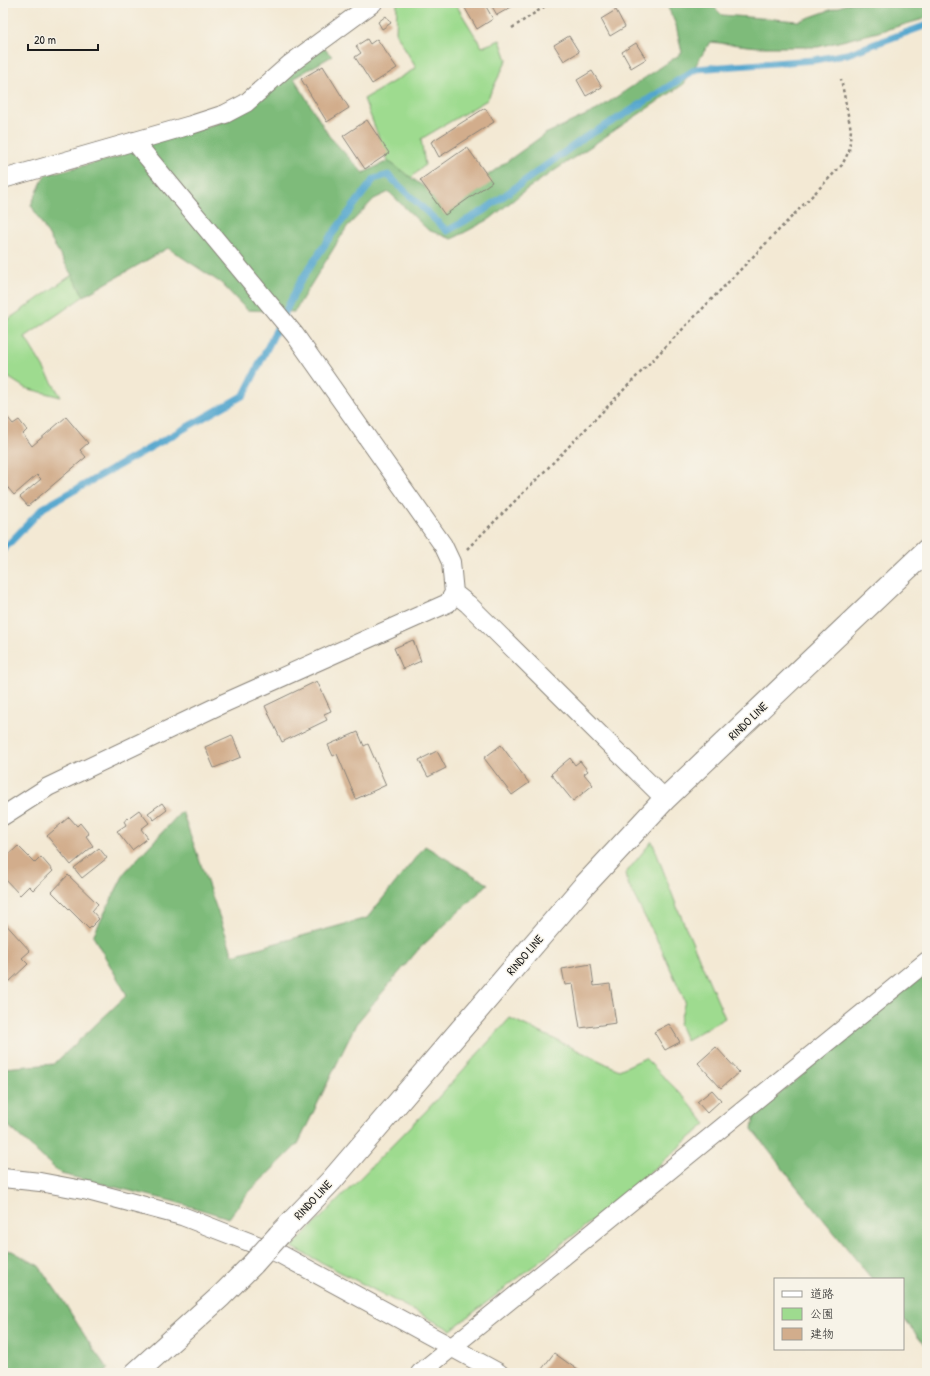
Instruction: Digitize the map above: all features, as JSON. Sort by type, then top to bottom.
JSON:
[{"type":"street","points":[[3,179],[225,114],[246,103],[290,64],[373,3]]},
{"type":"street","points":[[3,816],[48,787],[222,704],[448,602],[454,593],[451,562],[444,545],[295,334],[134,141]]},
{"type":"street","name":"RINDO LINE","points":[[136,1373],[253,1264],[332,1180],[583,887],[665,799],[927,550]]},
{"type":"street","points":[[454,593],[468,604],[665,799]]},
{"type":"street","points":[[420,1373],[927,961]]},
{"type":"street","points":[[3,1178],[40,1182],[88,1191],[182,1216],[280,1254],[499,1373]]},
{"type":"path","points":[[512,28],[550,3]]},
{"type":"path","points":[[451,562],[474,544],[842,165],[849,151],[851,130],[841,80]]},
{"type":"green space","points":[[397,3],[455,3],[482,47],[500,40],[507,60],[487,100],[421,139],[425,165],[411,178],[388,161],[364,99],[416,68],[396,33]]},
{"type":"green space","points":[[666,3],[710,3],[722,15],[799,21],[850,3],[927,3],[927,18],[818,47],[758,47],[710,42],[684,84],[527,189],[490,219],[452,239],[428,230],[389,192],[374,199],[347,227],[294,312],[247,310],[221,283],[168,248],[84,296],[31,205],[45,175],[115,158],[151,143],[229,120],[323,47],[332,56],[294,78],[329,136],[363,173],[388,161],[448,204],[545,134],[597,110],[682,53],[676,25]]},
{"type":"green space","points":[[72,275],[84,296],[25,337],[61,397],[25,388],[3,374],[3,323]]},
{"type":"green space","points":[[182,811],[233,955],[367,918],[425,846],[488,884],[418,950],[356,1024],[298,1144],[247,1194],[229,1218],[172,1201],[61,1174],[3,1121],[3,1068],[54,1064],[127,995],[93,936],[125,872]]},
{"type":"green space","points":[[652,841],[677,907],[725,1018],[686,1040],[679,1024],[685,1001],[661,948],[629,886],[625,874]]},
{"type":"green space","points":[[927,973],[927,1347],[904,1319],[904,1278],[871,1278],[752,1129],[755,1114],[894,998]]},
{"type":"green space","points":[[510,1018],[619,1070],[645,1058],[684,1097],[706,1124],[615,1203],[451,1330],[292,1247],[427,1110]]},
{"type":"green space","points":[[3,1250],[12,1251],[39,1266],[62,1299],[93,1349],[108,1369],[103,1373],[3,1373]]},
{"type":"building","points":[[462,3],[484,3],[493,19],[477,29]]},
{"type":"building","points":[[490,3],[512,3],[513,6],[497,15]]},
{"type":"building","points":[[616,10],[625,27],[610,36],[601,19]]},
{"type":"building","points":[[386,16],[391,23],[382,29],[378,22]]},
{"type":"building","points":[[569,36],[579,52],[564,61],[554,45]]},
{"type":"building","points":[[367,39],[370,44],[377,39],[397,68],[372,84],[355,57],[361,53],[356,46]]},
{"type":"building","points":[[636,43],[646,59],[631,68],[622,52]]},
{"type":"building","points":[[323,66],[349,108],[327,122],[301,79]]},
{"type":"building","points":[[592,71],[602,87],[586,96],[577,80]]},
{"type":"building","points":[[485,108],[494,122],[439,157],[431,142]]},
{"type":"building","points":[[367,120],[389,153],[365,169],[343,136]]},
{"type":"building","points":[[467,147],[492,182],[445,215],[420,180]]},
{"type":"building","points":[[3,412],[13,424],[19,420],[27,430],[23,434],[32,446],[66,417],[88,443],[80,450],[86,457],[28,506],[20,497],[41,479],[37,475],[14,495],[3,482]]},
{"type":"building","points":[[413,640],[421,661],[403,669],[394,648]]},
{"type":"building","points":[[317,681],[331,711],[324,714],[327,720],[282,742],[265,706]]},
{"type":"building","points":[[358,732],[364,746],[368,744],[386,785],[356,799],[337,754],[333,756],[328,745]]},
{"type":"building","points":[[232,735],[241,757],[214,768],[205,747]]},
{"type":"building","points":[[501,745],[529,783],[512,795],[484,758]]},
{"type":"building","points":[[437,751],[446,768],[428,777],[419,760]]},
{"type":"building","points":[[570,758],[575,765],[580,761],[588,771],[584,774],[593,785],[573,801],[551,774]]},
{"type":"building","points":[[162,803],[167,810],[154,820],[148,813]]},
{"type":"building","points":[[139,810],[149,823],[141,829],[148,838],[132,850],[117,831],[126,825],[124,821]]},
{"type":"building","points":[[69,817],[77,826],[80,823],[89,834],[86,836],[93,846],[71,865],[47,836]]},
{"type":"building","points":[[18,846],[35,863],[41,857],[53,871],[33,890],[29,886],[20,895],[3,877],[3,860]]},
{"type":"building","points":[[99,848],[107,858],[82,878],[74,868]]},
{"type":"building","points":[[68,875],[98,904],[92,911],[99,919],[89,929],[52,892]]},
{"type":"building","points":[[3,921],[30,951],[22,958],[28,964],[9,982],[3,975]]},
{"type":"building","points":[[591,964],[594,986],[610,984],[616,1023],[580,1028],[573,984],[565,985],[562,969]]},
{"type":"building","points":[[669,1024],[680,1042],[665,1050],[654,1032]]},
{"type":"building","points":[[716,1047],[739,1072],[721,1088],[698,1063]]},
{"type":"building","points":[[712,1090],[721,1100],[707,1113],[697,1102]]},
{"type":"building","points":[[554,1353],[582,1373],[539,1373]]},
{"type":"waterway","points":[[3,550],[43,508],[244,395],[300,282],[330,237],[374,179],[388,175],[447,231],[483,211],[584,138],[627,113],[696,69],[814,60],[847,54],[927,25]]}]
